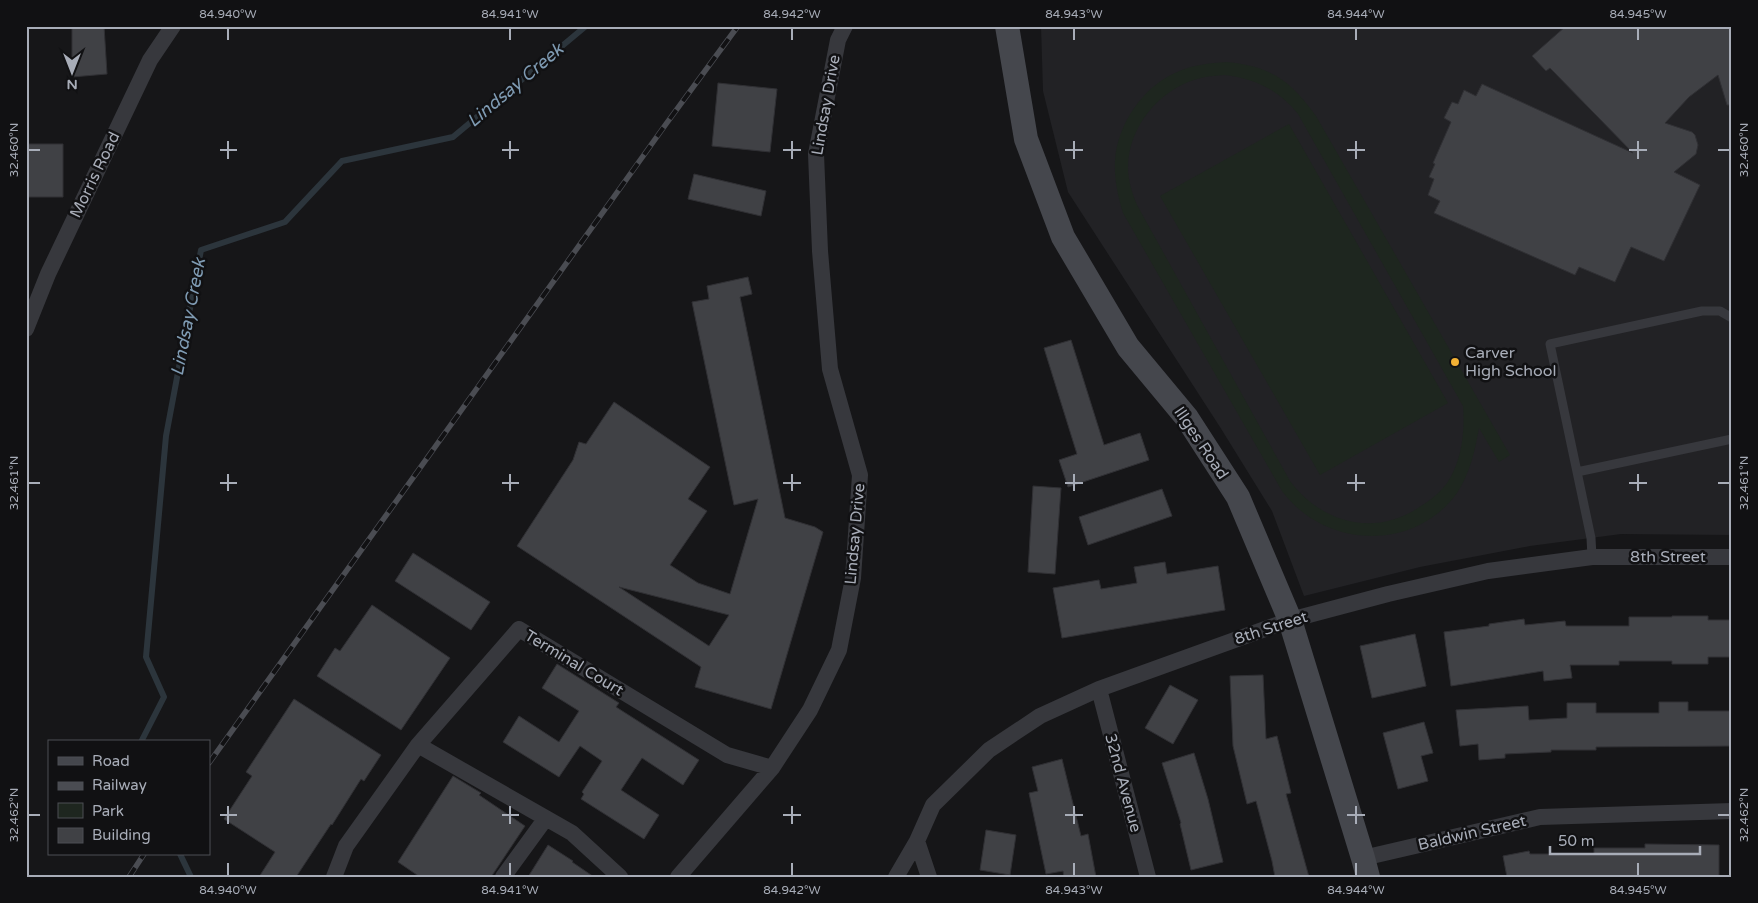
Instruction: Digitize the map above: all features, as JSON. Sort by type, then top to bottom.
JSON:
[{"type":"street","name":"Morris Road","points":[[26,329],[48,274],[150,60],[173,26]]},
{"type":"street","name":"Lindsay Drive","points":[[678,877],[772,768],[810,710],[839,650],[853,578],[860,475],[830,369],[820,251],[816,154],[838,40],[845,26]]},
{"type":"street","name":"Illges Road","points":[[1007,26],[1026,139],[1063,237],[1128,347],[1187,418],[1238,497],[1290,620],[1366,867]]},
{"type":"street","name":"8th Street","points":[[896,877],[917,842],[933,805],[989,750],[1040,716],[1099,689],[1290,620],[1388,594],[1488,571],[1592,557],[1732,557]]},
{"type":"street","name":"Terminal Court","points":[[334,877],[346,846],[418,745],[519,629],[727,755],[772,768]]},
{"type":"street","name":"32nd Avenue","points":[[1099,689],[1148,877]]},
{"type":"street","points":[[418,745],[572,833],[620,877]]},
{"type":"street","name":"Baldwin Street","points":[[1366,867],[1540,817],[1732,811]]},
{"type":"street","points":[[504,877],[546,818]]},
{"type":"street","points":[[917,842],[929,877]]},
{"type":"lane","points":[[1592,557],[1577,472],[1550,344],[1702,312],[1720,312],[1732,318]]},
{"type":"lane","points":[[1577,472],[1732,439]]},
{"type":"shaded area","name":"Carver High School","points":[[1041,26],[1732,26],[1732,535],[1621,534],[1530,546],[1420,567],[1304,596],[1272,511],[1068,192],[1043,91]]},
{"type":"green space","points":[[1227,62],[1256,67],[1279,77],[1297,93],[1316,116],[1510,455],[1499,462],[1479,428],[1471,462],[1457,493],[1439,512],[1417,526],[1394,534],[1369,536],[1344,533],[1321,524],[1300,510],[1282,491],[1123,213],[1115,174],[1115,160],[1121,133],[1134,109],[1152,88],[1175,73],[1194,66]],"holes":[[[1224,75],[1256,82],[1274,92],[1283,98],[1298,114],[1463,406],[1463,426],[1459,456],[1447,483],[1434,497],[1401,517],[1384,522],[1366,523],[1349,521],[1333,516],[1317,507],[1290,481],[1135,200],[1129,177],[1129,153],[1133,138],[1148,112],[1158,101],[1183,84],[1207,77]]]},
{"type":"green space","points":[[1289,124],[1448,403],[1320,475],[1160,196]]},
{"type":"building","points":[[72,26],[104,26],[107,74],[72,77]]},
{"type":"building","points":[[1566,26],[1732,26],[1732,105],[1727,105],[1718,75],[1689,97],[1665,123],[1692,132],[1695,135],[1698,145],[1696,154],[1674,172],[1700,185],[1664,261],[1631,247],[1615,282],[1579,267],[1575,275],[1434,213],[1440,201],[1428,195],[1434,179],[1429,177],[1435,164],[1433,163],[1451,122],[1444,118],[1452,102],[1458,104],[1464,90],[1476,96],[1482,84],[1633,153],[1550,68],[1546,71],[1532,56]]},
{"type":"building","points":[[718,83],[777,89],[770,152],[712,146]]},
{"type":"building","points":[[26,144],[63,144],[63,197],[26,197]]},
{"type":"building","points":[[694,174],[766,191],[761,216],[688,199]]},
{"type":"building","points":[[748,277],[752,294],[740,297],[785,518],[815,527],[823,532],[771,709],[695,687],[701,667],[517,546],[573,460],[579,442],[586,444],[614,402],[710,467],[688,499],[707,511],[670,565],[698,583],[730,594],[758,499],[734,505],[692,302],[709,299],[707,286]],"holes":[[[619,587],[729,615],[709,646]]]},
{"type":"building","points":[[1071,340],[1104,445],[1140,433],[1149,460],[1068,487],[1059,460],[1077,454],[1044,348]]},
{"type":"building","points":[[1033,486],[1061,488],[1055,574],[1028,572]]},
{"type":"building","points":[[1162,489],[1172,516],[1088,545],[1079,517]]},
{"type":"building","points":[[413,553],[490,602],[471,630],[395,581]]},
{"type":"building","points":[[1165,562],[1167,574],[1218,566],[1225,610],[1062,638],[1053,588],[1099,580],[1101,589],[1137,583],[1134,567]]},
{"type":"building","points":[[372,605],[450,658],[401,730],[317,676],[335,648],[340,651]]},
{"type":"building","points":[[1708,616],[1708,620],[1732,620],[1732,657],[1708,657],[1708,664],[1672,664],[1672,661],[1619,661],[1619,665],[1570,665],[1572,678],[1544,681],[1543,671],[1451,686],[1444,632],[1524,619],[1525,625],[1565,621],[1566,626],[1629,626],[1629,617]]},
{"type":"building","points":[[1415,634],[1426,686],[1372,698],[1360,646]]},
{"type":"building","points":[[557,664],[619,703],[616,707],[699,760],[683,785],[642,758],[621,790],[659,815],[644,839],[581,799],[584,794],[582,792],[602,761],[580,746],[559,777],[503,742],[519,716],[559,742],[579,711],[542,688]]},
{"type":"building","points":[[1263,675],[1266,739],[1277,736],[1291,793],[1286,794],[1309,877],[1275,877],[1256,801],[1247,804],[1233,746],[1230,676]]},
{"type":"building","points":[[1170,685],[1198,700],[1173,744],[1145,728]]},
{"type":"building","points":[[294,699],[381,755],[364,781],[361,779],[296,877],[259,877],[275,852],[224,819],[252,776],[246,772]]},
{"type":"building","points":[[1659,702],[1688,702],[1688,711],[1732,711],[1732,746],[1596,747],[1596,750],[1551,750],[1551,752],[1505,754],[1505,758],[1479,760],[1478,744],[1460,746],[1456,710],[1528,706],[1529,720],[1567,718],[1567,703],[1596,703],[1596,713],[1659,713]]},
{"type":"building","points":[[1424,722],[1433,753],[1421,756],[1428,781],[1398,789],[1383,733]]},
{"type":"building","points":[[1194,753],[1208,799],[1223,862],[1191,870],[1181,823],[1162,763]]},
{"type":"building","points":[[1062,759],[1081,836],[1088,834],[1096,877],[1064,877],[1063,871],[1046,874],[1029,793],[1038,791],[1032,767]]},
{"type":"building","points":[[453,776],[481,793],[479,795],[525,826],[491,877],[420,877],[398,862]]},
{"type":"building","points":[[986,830],[1016,835],[1010,875],[980,870]]},
{"type":"building","points":[[1645,844],[1719,845],[1719,877],[1507,877],[1503,856],[1529,851],[1530,854],[1594,854],[1594,848],[1645,848]]},
{"type":"building","points":[[548,845],[573,861],[594,877],[528,877]]},
{"type":"waterway","name":"Lindsay Creek","points":[[142,740],[164,697],[146,657],[166,436],[201,250],[285,222],[342,161],[453,137],[586,26]]},
{"type":"waterway","name":"Lindsay Creek","points":[[181,856],[191,877]]},
{"type":"railway","points":[[210,762],[738,26]]},
{"type":"railway","points":[[129,877],[143,856]]},
{"type":"place","name":"Carver High School","points":[[1455,362]]}]
